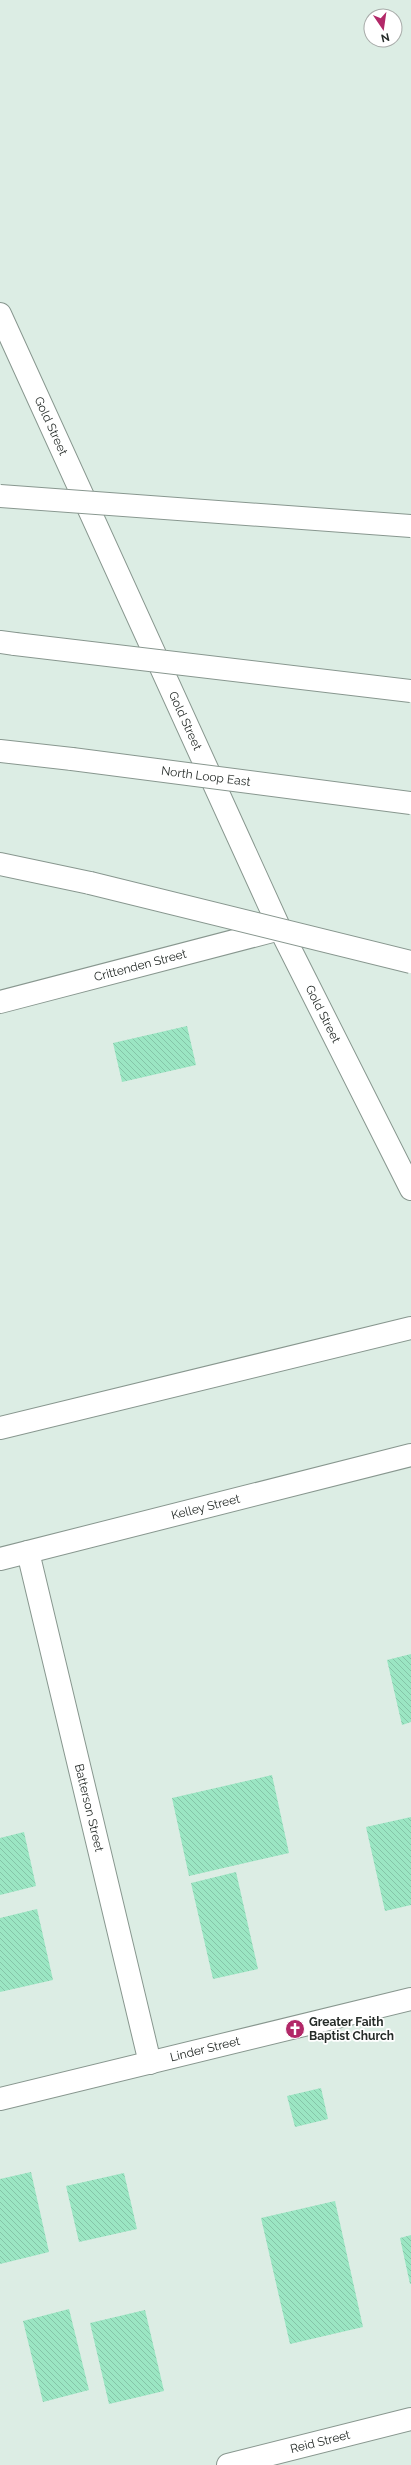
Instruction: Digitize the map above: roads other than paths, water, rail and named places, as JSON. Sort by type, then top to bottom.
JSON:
[{"type":"main road","name":"Gold Street","points":[[0,314],[280,929],[411,1189]]},
{"type":"main road","points":[[0,496],[411,526]]},
{"type":"main road","points":[[7,643],[411,691]]},
{"type":"main road","name":"North Loop East","points":[[0,751],[72,759],[411,804]]},
{"type":"main road","points":[[0,864],[90,883],[411,962]]},
{"type":"main road","name":"Crittenden Street","points":[[0,1002],[280,929]]},
{"type":"main road","points":[[0,1428],[411,1328]]},
{"type":"main road","name":"Kelley Street","points":[[0,1559],[411,1456]]},
{"type":"main road","name":"Batterson Street","points":[[28,1552],[150,2063]]},
{"type":"main road","name":"Linder Street","points":[[0,2099],[411,1999]]},
{"type":"main road","name":"Reid Street","points":[[236,2464],[411,2419]]},
{"type":"place","name":"Greater Faith Baptist Church","points":[[295,2029]]}]
